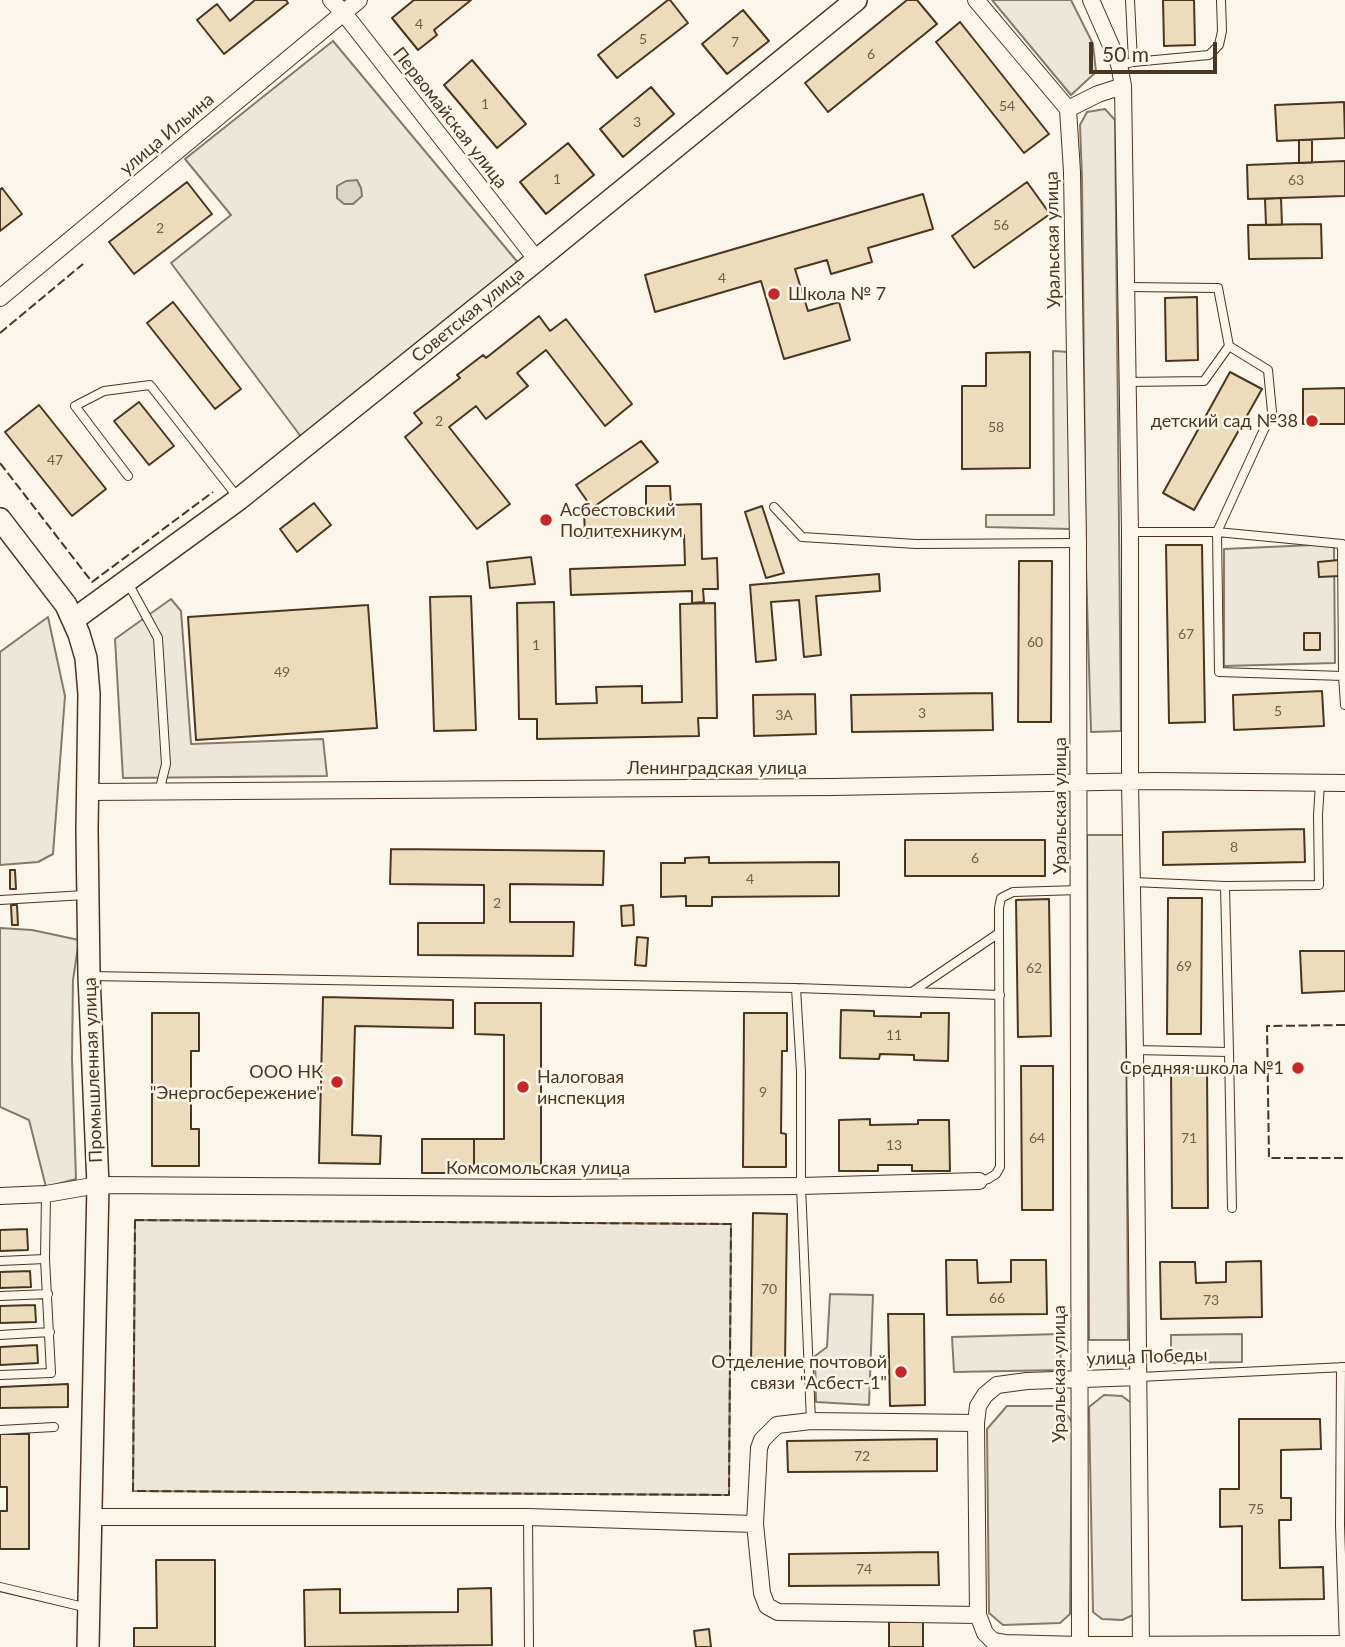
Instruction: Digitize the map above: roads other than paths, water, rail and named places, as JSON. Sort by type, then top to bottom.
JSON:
[{"type":"main road","name":"Советская улица","points":[[74,620],[239,499],[856,0]]},
{"type":"main road","name":"Промышленная улица","points":[[0,519],[66,605],[74,620],[86,658],[89,694],[89,976],[98,1185],[88,1647]]},
{"type":"street","name":"улица Ильина","points":[[0,298],[337,6],[359,0]]},
{"type":"street","points":[[976,0],[1068,108],[1123,86]]},
{"type":"street","points":[[1091,0],[1126,63],[1123,86],[1141,1646]]},
{"type":"street","name":"Первомайская улица","points":[[337,6],[537,260]]},
{"type":"street","name":"Уральская улица","points":[[1068,108],[1072,172],[1079,543],[1080,1646]]},
{"type":"street","name":"Ленинградская улица","points":[[88,792],[833,787],[1079,782],[1345,783]]},
{"type":"street","name":"Комсомольская улица","points":[[0,1196],[46,1194],[98,1185],[550,1188],[802,1186],[979,1181]]},
{"type":"street","name":"улица Победы","points":[[976,1423],[978,1406],[985,1395],[997,1385],[1027,1381],[1139,1377]]},
{"type":"street","points":[[978,1615],[778,1612],[767,1606],[762,1593],[755,1524],[759,1448],[762,1440],[777,1425],[811,1421],[976,1423],[978,1615],[985,1633],[993,1641],[1080,1646],[1344,1644]]},
{"type":"street","points":[[91,1517],[528,1517],[755,1524]]},
{"type":"lane","points":[[1130,0],[1126,63],[1209,55],[1219,45],[1222,31],[1221,0]]},
{"type":"lane","points":[[1126,287],[1218,288],[1229,346],[1204,382],[1127,382]]},
{"type":"lane","points":[[1229,346],[1268,370],[1272,412],[1217,532],[1219,672],[1343,676]]},
{"type":"lane","points":[[128,476],[75,405],[104,391],[150,385],[239,499]]},
{"type":"lane","points":[[774,507],[802,537],[916,544],[1079,543]]},
{"type":"lane","points":[[1130,531],[1217,532],[1344,544],[1345,705]]},
{"type":"lane","points":[[127,581],[158,638],[166,764],[159,792]]},
{"type":"lane","points":[[1133,881],[1226,886],[1319,886],[1320,783]]},
{"type":"lane","points":[[1226,886],[1232,1208]]},
{"type":"lane","points":[[979,1181],[996,1174],[1000,1167],[1001,898],[1013,892],[1079,890]]},
{"type":"lane","points":[[0,900],[88,895]]},
{"type":"lane","points":[[912,992],[999,933]]},
{"type":"lane","points":[[89,976],[796,988],[999,995]]},
{"type":"lane","points":[[796,988],[802,1072],[802,1186],[811,1421]]},
{"type":"lane","points":[[1135,1050],[1229,1052]]},
{"type":"lane","points":[[0,1375],[51,1373],[45,1259],[46,1194]]},
{"type":"lane","points":[[0,1261],[45,1259]]},
{"type":"lane","points":[[0,1296],[48,1294]]},
{"type":"lane","points":[[0,1335],[50,1332]]},
{"type":"lane","points":[[1343,1367],[1340,1525],[1344,1644]]},
{"type":"lane","name":"улица Победы","points":[[1139,1377],[1343,1367]]},
{"type":"lane","points":[[0,1430],[54,1427]]},
{"type":"lane","points":[[528,1517],[529,1647]]},
{"type":"lane","points":[[0,1587],[88,1608]]},
{"type":"place","name":"Школа № 7","points":[[774,294]]},
{"type":"place","name":"детский сад №38","points":[[1312,421]]},
{"type":"place","name":"Асбестовский Политехникум","points":[[546,520]]},
{"type":"place","name":"Средняя школа №1","points":[[1298,1068]]},
{"type":"place","name":"ООО НК \"Энергосбережение\"","points":[[337,1082]]},
{"type":"place","name":"Налоговая инспекция","points":[[523,1087]]},
{"type":"place","name":"Отделение почтовой связи \"Асбест-1\"","points":[[901,1372]]}]
